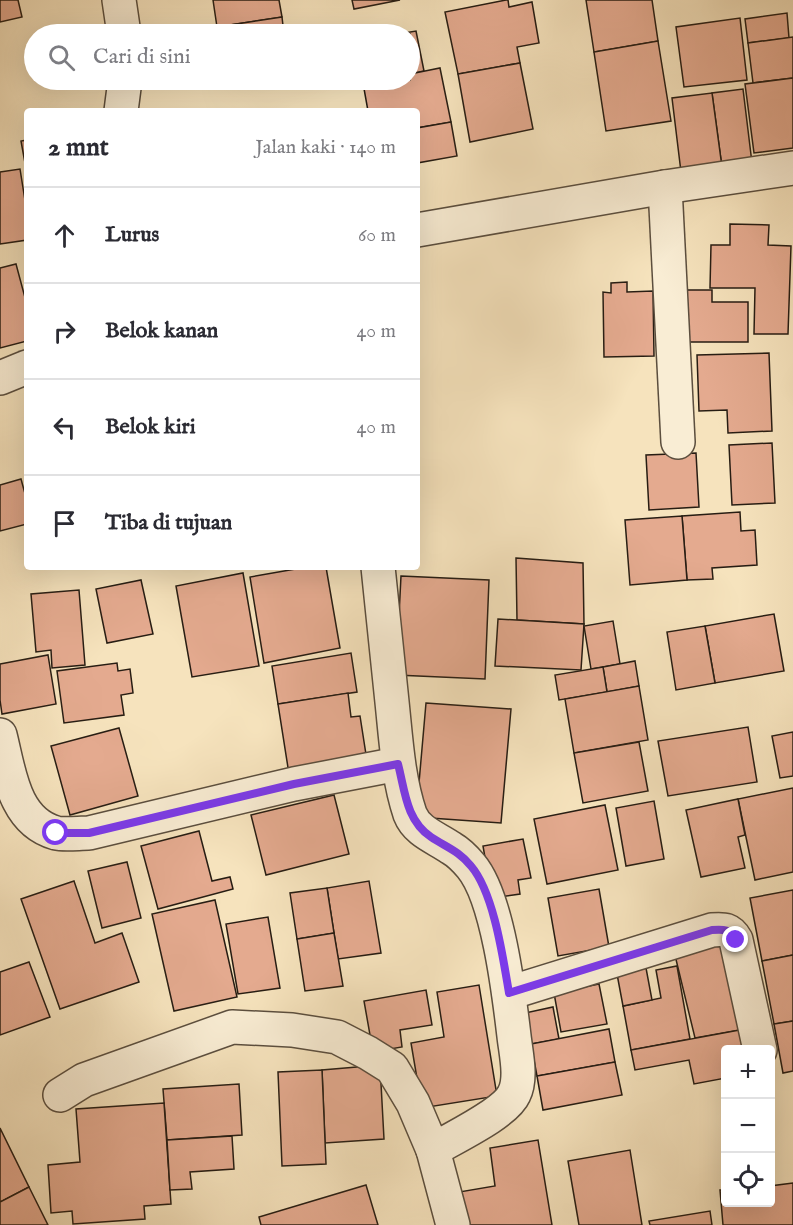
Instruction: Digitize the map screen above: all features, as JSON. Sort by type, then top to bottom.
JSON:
[{"type":"street","points":[[118,0],[122,24]]},
{"type":"street","points":[[121,108],[124,90]]},
{"type":"street","points":[[420,229],[665,187],[793,168]]},
{"type":"street","points":[[665,187],[678,442]]},
{"type":"street","points":[[0,378],[24,368]]},
{"type":"street","points":[[378,570],[398,764],[411,817],[422,829],[453,848],[473,867],[485,891],[497,931],[509,993],[518,1075],[515,1093],[508,1104],[495,1114],[432,1150]]},
{"type":"street","points":[[0,735],[21,807],[37,824],[56,833],[89,833],[294,784],[398,764]]},
{"type":"street","points":[[509,993],[712,930],[726,929],[736,940],[759,1045]]},
{"type":"street","points":[[60,1095],[84,1080],[232,1027],[292,1030],[337,1037],[392,1068],[413,1103],[432,1150],[453,1225]]},
{"type":"building","points":[[0,0],[18,0],[22,17],[0,22]]},
{"type":"building","points":[[213,0],[279,0],[282,17],[236,24],[217,24]]},
{"type":"building","points":[[352,0],[400,0],[354,9]]},
{"type":"building","points":[[508,0],[509,7],[532,2],[539,43],[517,47],[520,63],[458,74],[445,12]]},
{"type":"building","points":[[586,0],[652,0],[658,41],[594,52]]},
{"type":"building","points":[[787,13],[789,38],[748,43],[745,19]]},
{"type":"building","points":[[282,17],[283,24],[236,24]]},
{"type":"building","points":[[740,18],[747,80],[684,87],[676,27]]},
{"type":"building","points":[[793,37],[793,78],[753,83],[748,43]]},
{"type":"building","points":[[658,41],[671,121],[606,131],[594,52]]},
{"type":"building","points":[[420,51],[424,71],[420,72]]},
{"type":"building","points":[[520,63],[533,129],[470,142],[458,74]]},
{"type":"building","points":[[440,68],[451,122],[420,127],[420,108],[367,108],[364,90],[420,90],[420,72]]},
{"type":"building","points":[[793,78],[793,148],[754,153],[745,84]]},
{"type":"building","points":[[743,89],[752,163],[722,167],[712,93]]},
{"type":"building","points":[[712,93],[722,167],[681,172],[672,98]]},
{"type":"building","points":[[451,122],[457,156],[420,162],[420,127]]},
{"type":"building","points":[[24,140],[24,158],[21,141]]},
{"type":"building","points":[[20,169],[24,194],[24,240],[0,244],[0,172]]},
{"type":"building","points":[[730,224],[769,225],[768,245],[791,246],[788,334],[754,334],[755,288],[710,288],[711,245],[730,245]]},
{"type":"building","points":[[16,264],[24,294],[24,342],[0,348],[0,268]]},
{"type":"building","points":[[627,282],[627,292],[653,291],[654,356],[604,357],[603,292],[611,293],[611,283]]},
{"type":"building","points":[[681,290],[712,290],[712,302],[748,302],[748,342],[680,342]]},
{"type":"building","points":[[769,353],[772,431],[728,433],[727,410],[699,411],[697,355]]},
{"type":"building","points":[[772,443],[775,503],[732,505],[729,445]]},
{"type":"building","points":[[696,453],[699,507],[649,510],[646,455]]},
{"type":"building","points":[[21,479],[24,490],[24,525],[0,531],[0,485]]},
{"type":"building","points":[[740,512],[741,531],[755,530],[757,565],[712,568],[713,579],[687,580],[682,516]]},
{"type":"building","points":[[682,516],[687,580],[630,585],[625,520]]},
{"type":"building","points":[[516,558],[583,563],[584,624],[517,620]]},
{"type":"building","points":[[290,570],[327,570],[340,648],[264,663],[250,577]]},
{"type":"building","points":[[243,573],[259,666],[192,677],[176,586]]},
{"type":"building","points":[[401,576],[489,580],[485,679],[396,675]]},
{"type":"building","points":[[141,580],[153,634],[107,643],[96,589]]},
{"type":"building","points":[[79,590],[85,665],[52,668],[51,650],[36,652],[31,594]]},
{"type":"building","points":[[774,614],[784,671],[715,683],[705,626]]},
{"type":"building","points":[[498,619],[584,624],[581,670],[495,666]]},
{"type":"building","points":[[613,621],[620,664],[591,669],[584,626]]},
{"type":"building","points":[[705,626],[715,683],[676,690],[667,632]]},
{"type":"building","points":[[351,653],[357,692],[278,704],[272,666]]},
{"type":"building","points":[[48,655],[56,704],[2,714],[0,664]]},
{"type":"building","points":[[635,661],[639,686],[607,692],[603,667]]},
{"type":"building","points":[[117,663],[118,671],[130,669],[133,693],[121,695],[124,715],[64,723],[57,671]]},
{"type":"building","points":[[603,667],[607,692],[559,700],[555,675]]},
{"type":"building","points":[[639,686],[648,740],[574,753],[565,699]]},
{"type":"building","points":[[348,693],[351,717],[360,716],[367,761],[289,774],[278,704]]},
{"type":"building","points":[[426,703],[511,709],[501,823],[416,817]]},
{"type":"building","points":[[748,727],[757,782],[668,796],[658,741]]},
{"type":"building","points":[[119,728],[138,796],[70,815],[51,746]]},
{"type":"building","points":[[793,732],[793,776],[780,778],[772,736]]},
{"type":"building","points":[[639,742],[648,791],[583,803],[574,753]]},
{"type":"building","points":[[793,788],[793,872],[755,880],[738,799]]},
{"type":"building","points":[[334,795],[349,854],[266,875],[251,815]]},
{"type":"building","points":[[738,799],[745,835],[738,837],[745,868],[701,877],[686,810]]},
{"type":"building","points":[[654,801],[664,859],[626,866],[616,808]]},
{"type":"building","points":[[605,805],[618,870],[547,884],[534,819]]},
{"type":"building","points":[[199,831],[212,881],[230,877],[233,889],[158,909],[141,846]]},
{"type":"building","points":[[523,839],[531,878],[518,880],[520,894],[492,898],[483,846]]},
{"type":"building","points":[[127,862],[141,918],[102,928],[88,871]]},
{"type":"building","points":[[74,881],[95,943],[122,933],[139,982],[60,1009],[21,899]]},
{"type":"building","points":[[369,881],[381,953],[338,959],[327,888]]},
{"type":"building","points":[[327,888],[334,933],[297,939],[290,893]]},
{"type":"building","points":[[599,889],[609,947],[558,956],[548,898]]},
{"type":"building","points":[[793,890],[793,955],[762,961],[750,898]]},
{"type":"building","points":[[215,900],[237,997],[174,1011],[152,914]]},
{"type":"building","points":[[268,917],[280,988],[238,994],[226,924]]},
{"type":"building","points":[[334,933],[343,986],[305,991],[297,939]]},
{"type":"building","points":[[723,937],[745,1029],[695,1038],[673,947]]},
{"type":"building","points":[[793,955],[793,1021],[774,1024],[762,961]]},
{"type":"building","points":[[29,962],[50,1017],[0,1035],[0,972]]},
{"type":"building","points":[[677,966],[690,1039],[631,1050],[623,1006],[661,998],[656,970]]},
{"type":"building","points":[[646,968],[652,1000],[623,1006],[617,974]]},
{"type":"building","points":[[599,984],[607,1024],[561,1032],[554,993]]},
{"type":"building","points":[[479,985],[497,1096],[422,1108],[411,1043],[444,1037],[437,992]]},
{"type":"building","points":[[426,990],[432,1025],[400,1030],[402,1047],[373,1052],[364,1001]]},
{"type":"building","points":[[553,1007],[559,1039],[531,1044],[525,1013]]},
{"type":"building","points":[[793,1021],[793,1071],[783,1073],[774,1024]]},
{"type":"building","points":[[609,1029],[615,1062],[537,1076],[531,1044]]},
{"type":"building","points":[[745,1029],[748,1045],[721,1045],[721,1079],[694,1084],[689,1060],[635,1070],[631,1050]]},
{"type":"building","points":[[615,1062],[622,1095],[543,1110],[537,1076]]},
{"type":"building","points":[[380,1065],[384,1139],[325,1143],[322,1070]]},
{"type":"building","points":[[322,1070],[326,1164],[282,1166],[278,1072]]},
{"type":"building","points":[[239,1084],[242,1135],[167,1140],[163,1089]]},
{"type":"building","points":[[164,1103],[171,1204],[144,1206],[145,1219],[73,1224],[72,1211],[51,1213],[48,1165],[80,1162],[76,1109]]},
{"type":"building","points":[[0,1128],[29,1187],[0,1202]]},
{"type":"building","points":[[232,1136],[234,1169],[190,1172],[192,1189],[170,1190],[167,1140]]},
{"type":"building","points":[[538,1140],[552,1225],[464,1225],[459,1192],[495,1186],[490,1148]]},
{"type":"building","points":[[630,1150],[642,1225],[579,1225],[568,1161]]},
{"type":"building","points":[[793,1183],[793,1225],[723,1225],[721,1207],[775,1207],[775,1185]]},
{"type":"building","points":[[366,1185],[378,1225],[261,1225],[259,1217]]},
{"type":"building","points":[[29,1187],[48,1225],[0,1225],[0,1202]]},
{"type":"building","points":[[710,1211],[712,1225],[650,1225],[649,1221]]},
{"type":"route","points":[[56,833],[89,833],[294,784],[398,764],[411,817],[422,829],[453,848],[473,867],[485,891],[497,931],[509,993],[712,930],[726,929],[736,940]]}]
